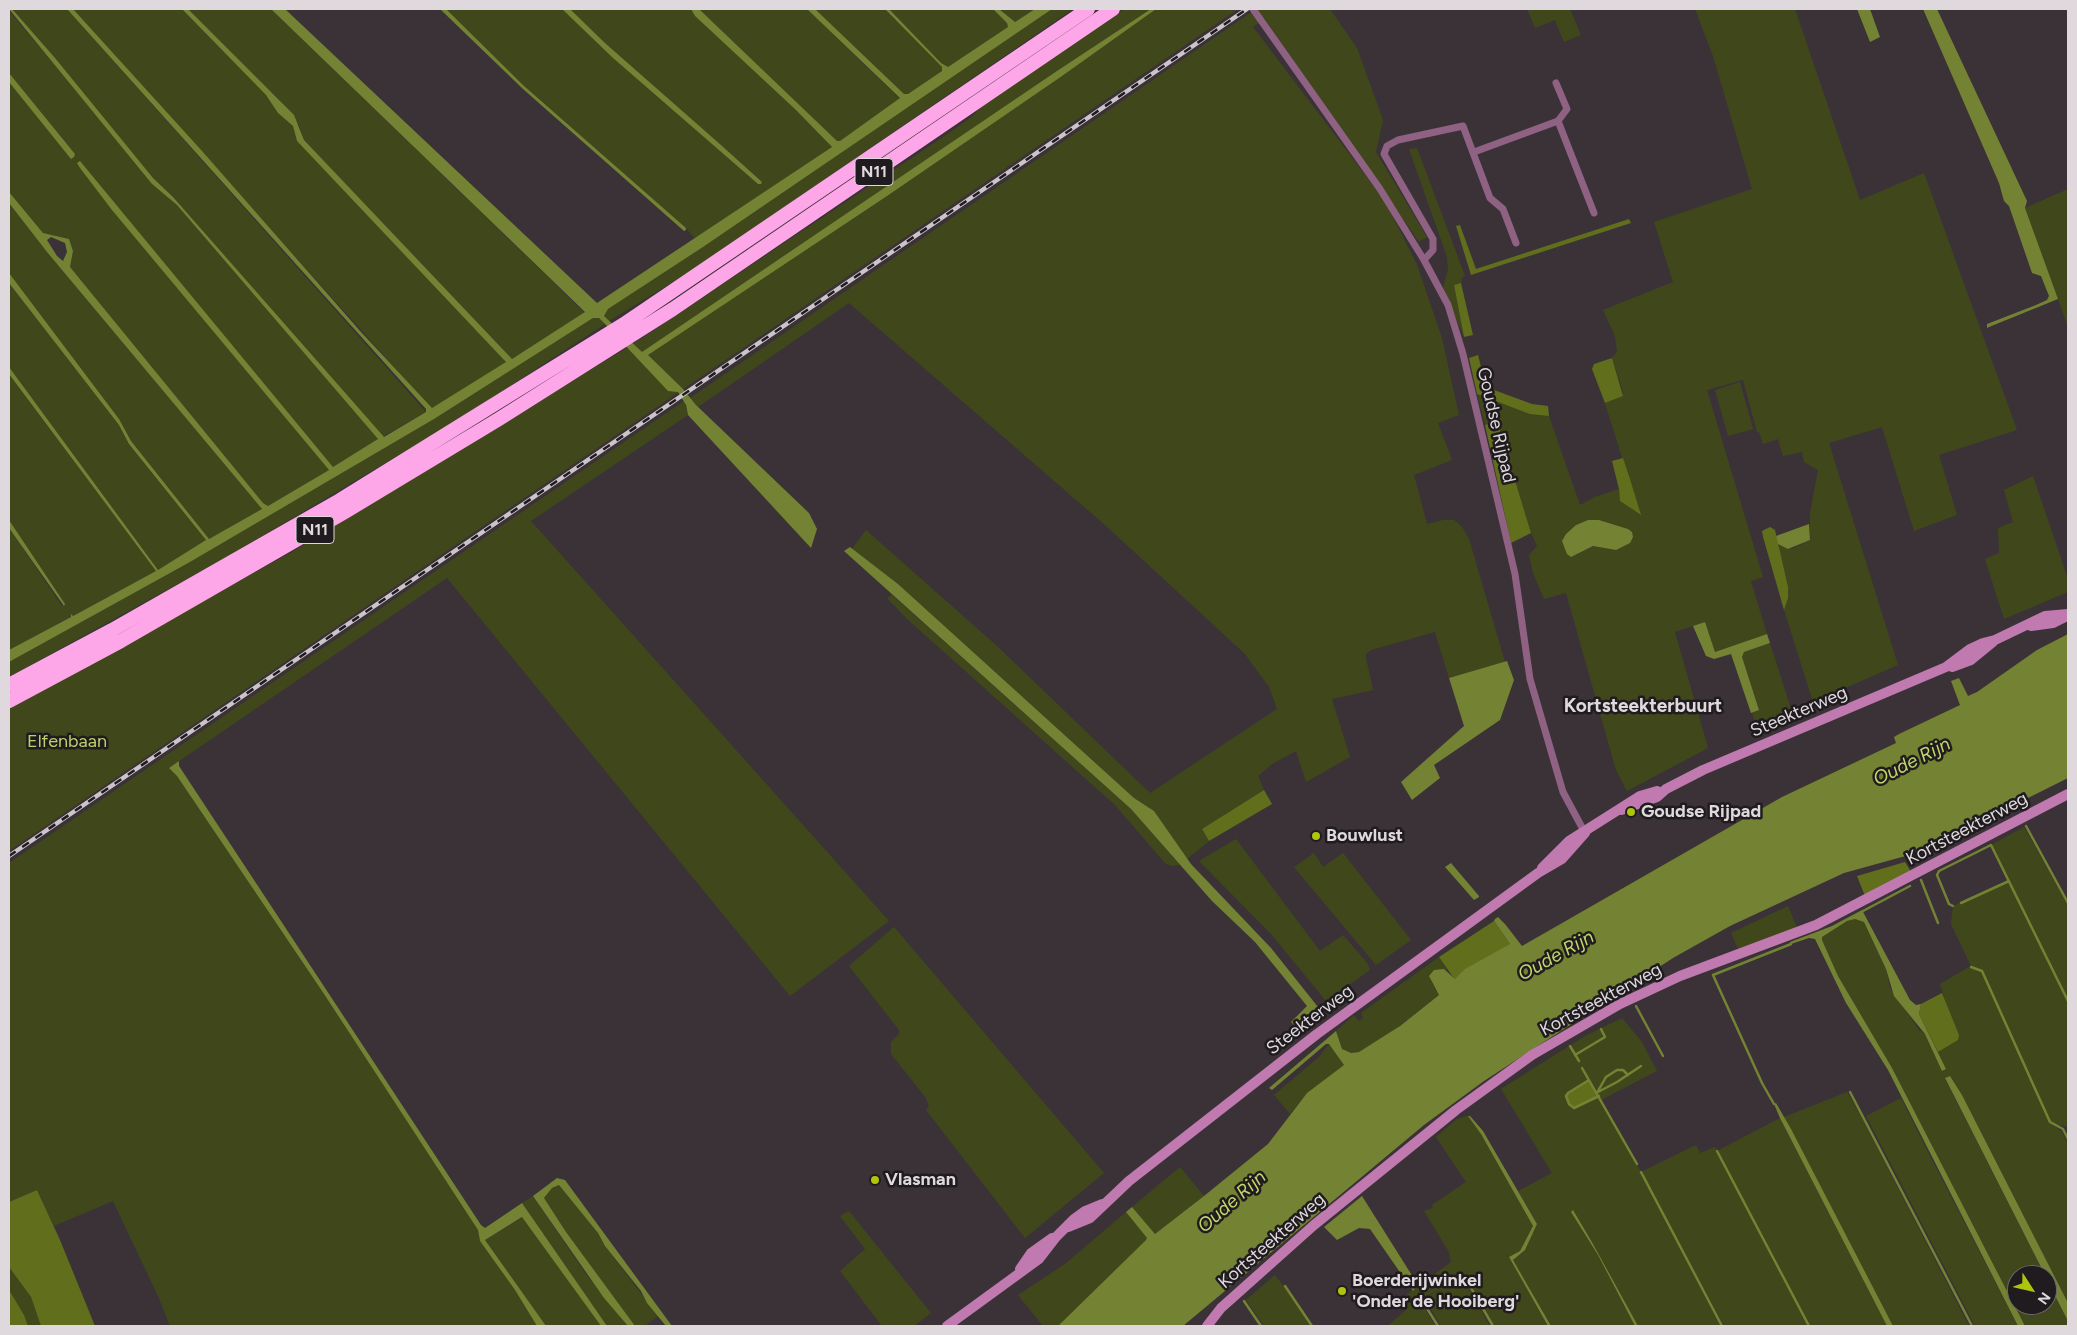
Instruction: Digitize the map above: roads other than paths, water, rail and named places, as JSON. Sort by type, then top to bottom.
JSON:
[{"type":"highway","name":"N11","points":[[9,701],[121,641],[346,512],[499,419],[614,346],[629,328],[1088,9]]},
{"type":"highway","name":"N11","points":[[9,684],[112,630],[340,500],[603,336],[629,328],[1113,9]]},
{"type":"main road","name":"Steekterweg","points":[[947,1326],[1039,1259],[1056,1237],[1068,1226],[1090,1218],[1129,1181],[1317,1034],[1538,873],[1558,850],[1621,810],[1657,797],[1666,789],[1703,770],[1946,667],[1957,666],[1971,660],[1995,640],[2028,626],[2045,616],[2068,614]]},
{"type":"main road","name":"Kortsteekterweg","points":[[1207,1326],[1221,1308],[1314,1224],[1456,1110],[1532,1055],[1620,1004],[1680,976],[1816,925],[2068,794]]},
{"type":"street","name":"Goudse Rijpad","points":[[1253,9],[1380,189],[1424,260],[1448,305],[1464,354],[1516,574],[1530,679],[1563,792],[1585,833]]},
{"type":"street","points":[[1474,152],[1558,121],[1567,109],[1556,83]]},
{"type":"street","points":[[1558,121],[1594,213]]},
{"type":"street","points":[[1424,260],[1433,250],[1434,238],[1384,154],[1387,146],[1398,140],[1463,126],[1490,198],[1503,209],[1516,243]]},
{"type":"water","points":[[9,9],[12,9],[55,58],[153,178],[173,197],[384,437],[426,412],[426,409],[67,9],[73,9],[202,151],[361,332],[432,408],[506,362],[297,141],[293,126],[278,113],[266,95],[182,9],[188,9],[294,115],[304,140],[512,359],[585,312],[271,9],[285,9],[597,303],[832,147],[796,110],[695,16],[691,9],[699,9],[837,141],[840,141],[900,98],[807,9],[815,9],[904,94],[908,94],[942,71],[942,67],[885,9],[889,9],[941,63],[948,67],[1008,27],[1007,23],[993,9],[999,9],[1015,22],[1035,9],[1052,9],[703,247],[608,309],[604,316],[642,352],[1057,71],[1151,9],[1156,9],[887,196],[648,355],[683,389],[696,405],[809,513],[817,529],[811,548],[688,415],[686,405],[678,392],[668,391],[599,318],[593,318],[434,419],[190,562],[9,662],[9,650],[71,617],[71,614],[73,616],[156,571],[9,374],[9,367],[158,570],[206,540],[129,444],[119,425],[9,283],[9,273],[119,419],[131,441],[209,539],[262,509],[47,252],[9,203],[9,192],[43,233],[69,239],[73,251],[70,267],[263,503],[268,506],[329,470],[112,210],[80,168],[77,163],[80,161],[333,467],[378,439],[177,205],[152,184]],"holes":[[[51,237],[65,243],[67,252],[63,261],[57,256],[47,240]]]},
{"type":"water","points":[[440,9],[446,9],[524,86],[686,230],[684,231],[523,89]]},
{"type":"water","points":[[562,9],[570,9],[605,43],[762,182],[761,184],[758,184],[613,58]]},
{"type":"water","points":[[1857,9],[1870,9],[1880,37],[1870,42]]},
{"type":"water","points":[[1923,9],[1937,9],[2027,201],[2025,208],[2058,299],[1987,328],[1987,324],[2036,305],[2047,300],[2049,296],[2041,276],[2032,273],[2009,206],[2004,201],[1999,183]]},
{"type":"water","points":[[9,73],[75,154],[74,157],[71,159],[9,82]]},
{"type":"water","points":[[9,520],[65,604],[64,606],[9,528]]},
{"type":"water","points":[[1588,520],[1599,520],[1628,529],[1632,532],[1633,537],[1630,543],[1616,550],[1593,546],[1571,557],[1567,554],[1562,541],[1566,534],[1576,525]]},
{"type":"water","points":[[1809,524],[1810,540],[1788,549],[1778,544],[1776,536]]},
{"type":"water","points":[[850,547],[898,584],[1134,798],[1154,811],[1191,864],[1271,948],[1318,1007],[1318,1014],[1294,1025],[1291,1022],[1307,1006],[1255,942],[1212,901],[1131,809],[844,551]]},
{"type":"water","points":[[1705,622],[1715,652],[1767,634],[1770,643],[1744,652],[1742,657],[1759,710],[1751,713],[1731,654],[1714,659],[1706,656],[1693,626]]},
{"type":"water","name":"Oude Rijn","points":[[2068,634],[2068,778],[1920,852],[1844,873],[1730,926],[1673,958],[1484,1081],[1424,1125],[1183,1326],[1058,1326],[1146,1240],[1147,1238],[1126,1212],[1132,1207],[1155,1234],[1204,1196],[1268,1144],[1307,1093],[1344,1065],[1329,1044],[1326,1044],[1272,1090],[1269,1088],[1336,1031],[1342,1049],[1351,1053],[1359,1052],[1400,1026],[1439,995],[1429,976],[1434,970],[1444,969],[1455,979],[1465,969],[1510,944],[1494,921],[1495,919],[1498,917],[1505,924],[1522,946],[1782,797],[1896,743],[1894,737],[1899,734],[1960,705],[1951,681],[1959,678],[1968,696],[1977,692],[2037,650]]},
{"type":"water","points":[[1507,661],[1514,680],[1500,720],[1434,765],[1440,778],[1412,800],[1401,782],[1464,726],[1449,678]]},
{"type":"water","points":[[179,761],[179,766],[481,1225],[485,1228],[522,1203],[607,1326],[601,1326],[522,1217],[485,1240],[546,1326],[537,1326],[515,1290],[480,1241],[478,1230],[324,994],[177,776],[169,768]]},
{"type":"water","points":[[1451,863],[1479,897],[1474,900],[1445,867]]},
{"type":"water","points":[[1862,910],[1910,1000],[1916,1005],[1921,1004],[1919,1014],[1946,1069],[1942,1071],[1925,1034],[1894,996],[1886,969],[1864,922],[1855,919],[1847,921],[1822,937],[1838,976],[1892,1068],[2007,1291],[2007,1304],[1888,1070],[1846,1003],[1815,939],[1809,938],[1791,944],[1790,942],[1832,926]]},
{"type":"water","points":[[1950,1076],[1962,1095],[2049,1265],[2040,1265],[1945,1078]]},
{"type":"water","points":[[1776,1103],[1893,1326],[1887,1326],[1780,1118],[1774,1104]]},
{"type":"water","points":[[1468,1116],[1483,1131],[1537,1224],[1525,1250],[1513,1260],[1551,1326],[1548,1326],[1509,1257],[1520,1251],[1533,1226],[1481,1134]]},
{"type":"water","points":[[557,1178],[565,1180],[672,1326],[666,1326],[647,1303],[641,1291],[605,1246],[598,1233],[559,1185],[552,1188],[544,1198],[566,1232],[635,1326],[628,1326],[604,1298],[533,1196]]},
{"type":"water","points":[[1362,1196],[1418,1285],[1413,1291],[1370,1229],[1359,1228],[1337,1240],[1324,1227]]},
{"type":"water","points":[[1573,1210],[1638,1326],[1635,1326],[1598,1255],[1571,1212]]},
{"type":"water","points":[[2057,1281],[2068,1303],[2068,1321],[2057,1300]]},
{"type":"water","points":[[2012,1315],[2019,1315],[2025,1326],[2018,1326]]},
{"type":"waterway","points":[[2026,826],[2068,903]]},
{"type":"waterway","points":[[1953,906],[1949,904],[1937,875],[1939,871],[1991,845],[2068,1001]]},
{"type":"waterway","points":[[1921,880],[1938,923]]},
{"type":"waterway","points":[[1961,903],[2009,881]]},
{"type":"waterway","points":[[1863,911],[1910,886]]},
{"type":"waterway","points":[[1774,1104],[1762,1083],[1713,975],[1791,944]]},
{"type":"waterway","points":[[1971,967],[1982,971],[2050,1122],[2063,1129],[2068,1139]]},
{"type":"waterway","points":[[1636,1006],[1663,1056]]},
{"type":"waterway","points":[[1575,1055],[1605,1037],[1601,1029]]},
{"type":"waterway","points":[[1570,1046],[1579,1061]]},
{"type":"waterway","points":[[1598,1092],[1641,1066]]},
{"type":"waterway","points":[[1582,1068],[1637,1164]]},
{"type":"waterway","points":[[1598,1091],[1606,1077],[1617,1070],[1623,1070],[1628,1075]]},
{"type":"waterway","points":[[1589,1080],[1568,1093],[1566,1096],[1569,1104],[1574,1108],[1599,1096]]},
{"type":"waterway","points":[[1850,1092],[1972,1326]]},
{"type":"waterway","points":[[1717,1151],[1809,1326]]},
{"type":"waterway","points":[[1641,1172],[1722,1326]]},
{"type":"waterway","points":[[1285,1286],[1312,1326]]},
{"type":"waterway","points":[[1471,1288],[1493,1326]]},
{"type":"waterway","points":[[1244,1301],[1261,1326]]},
{"type":"waterway","points":[[1423,1302],[1438,1326]]},
{"type":"railway","points":[[9,856],[1247,9]]},
{"type":"place","name":"Goudse Rijpad","points":[[1631,812]]},
{"type":"place","name":"Bouwlust","points":[[1316,836]]},
{"type":"place","name":"Vlasman","points":[[875,1180]]},
{"type":"place","name":"Boerderijwinkel 'Onder de Hooiberg'","points":[[1342,1291]]},
{"type":"district","name":"Kortsteekterbuurt","points":[[1643,706]]},
{"type":"park label","name":"Elfenbaan","points":[[67,742]]}]
